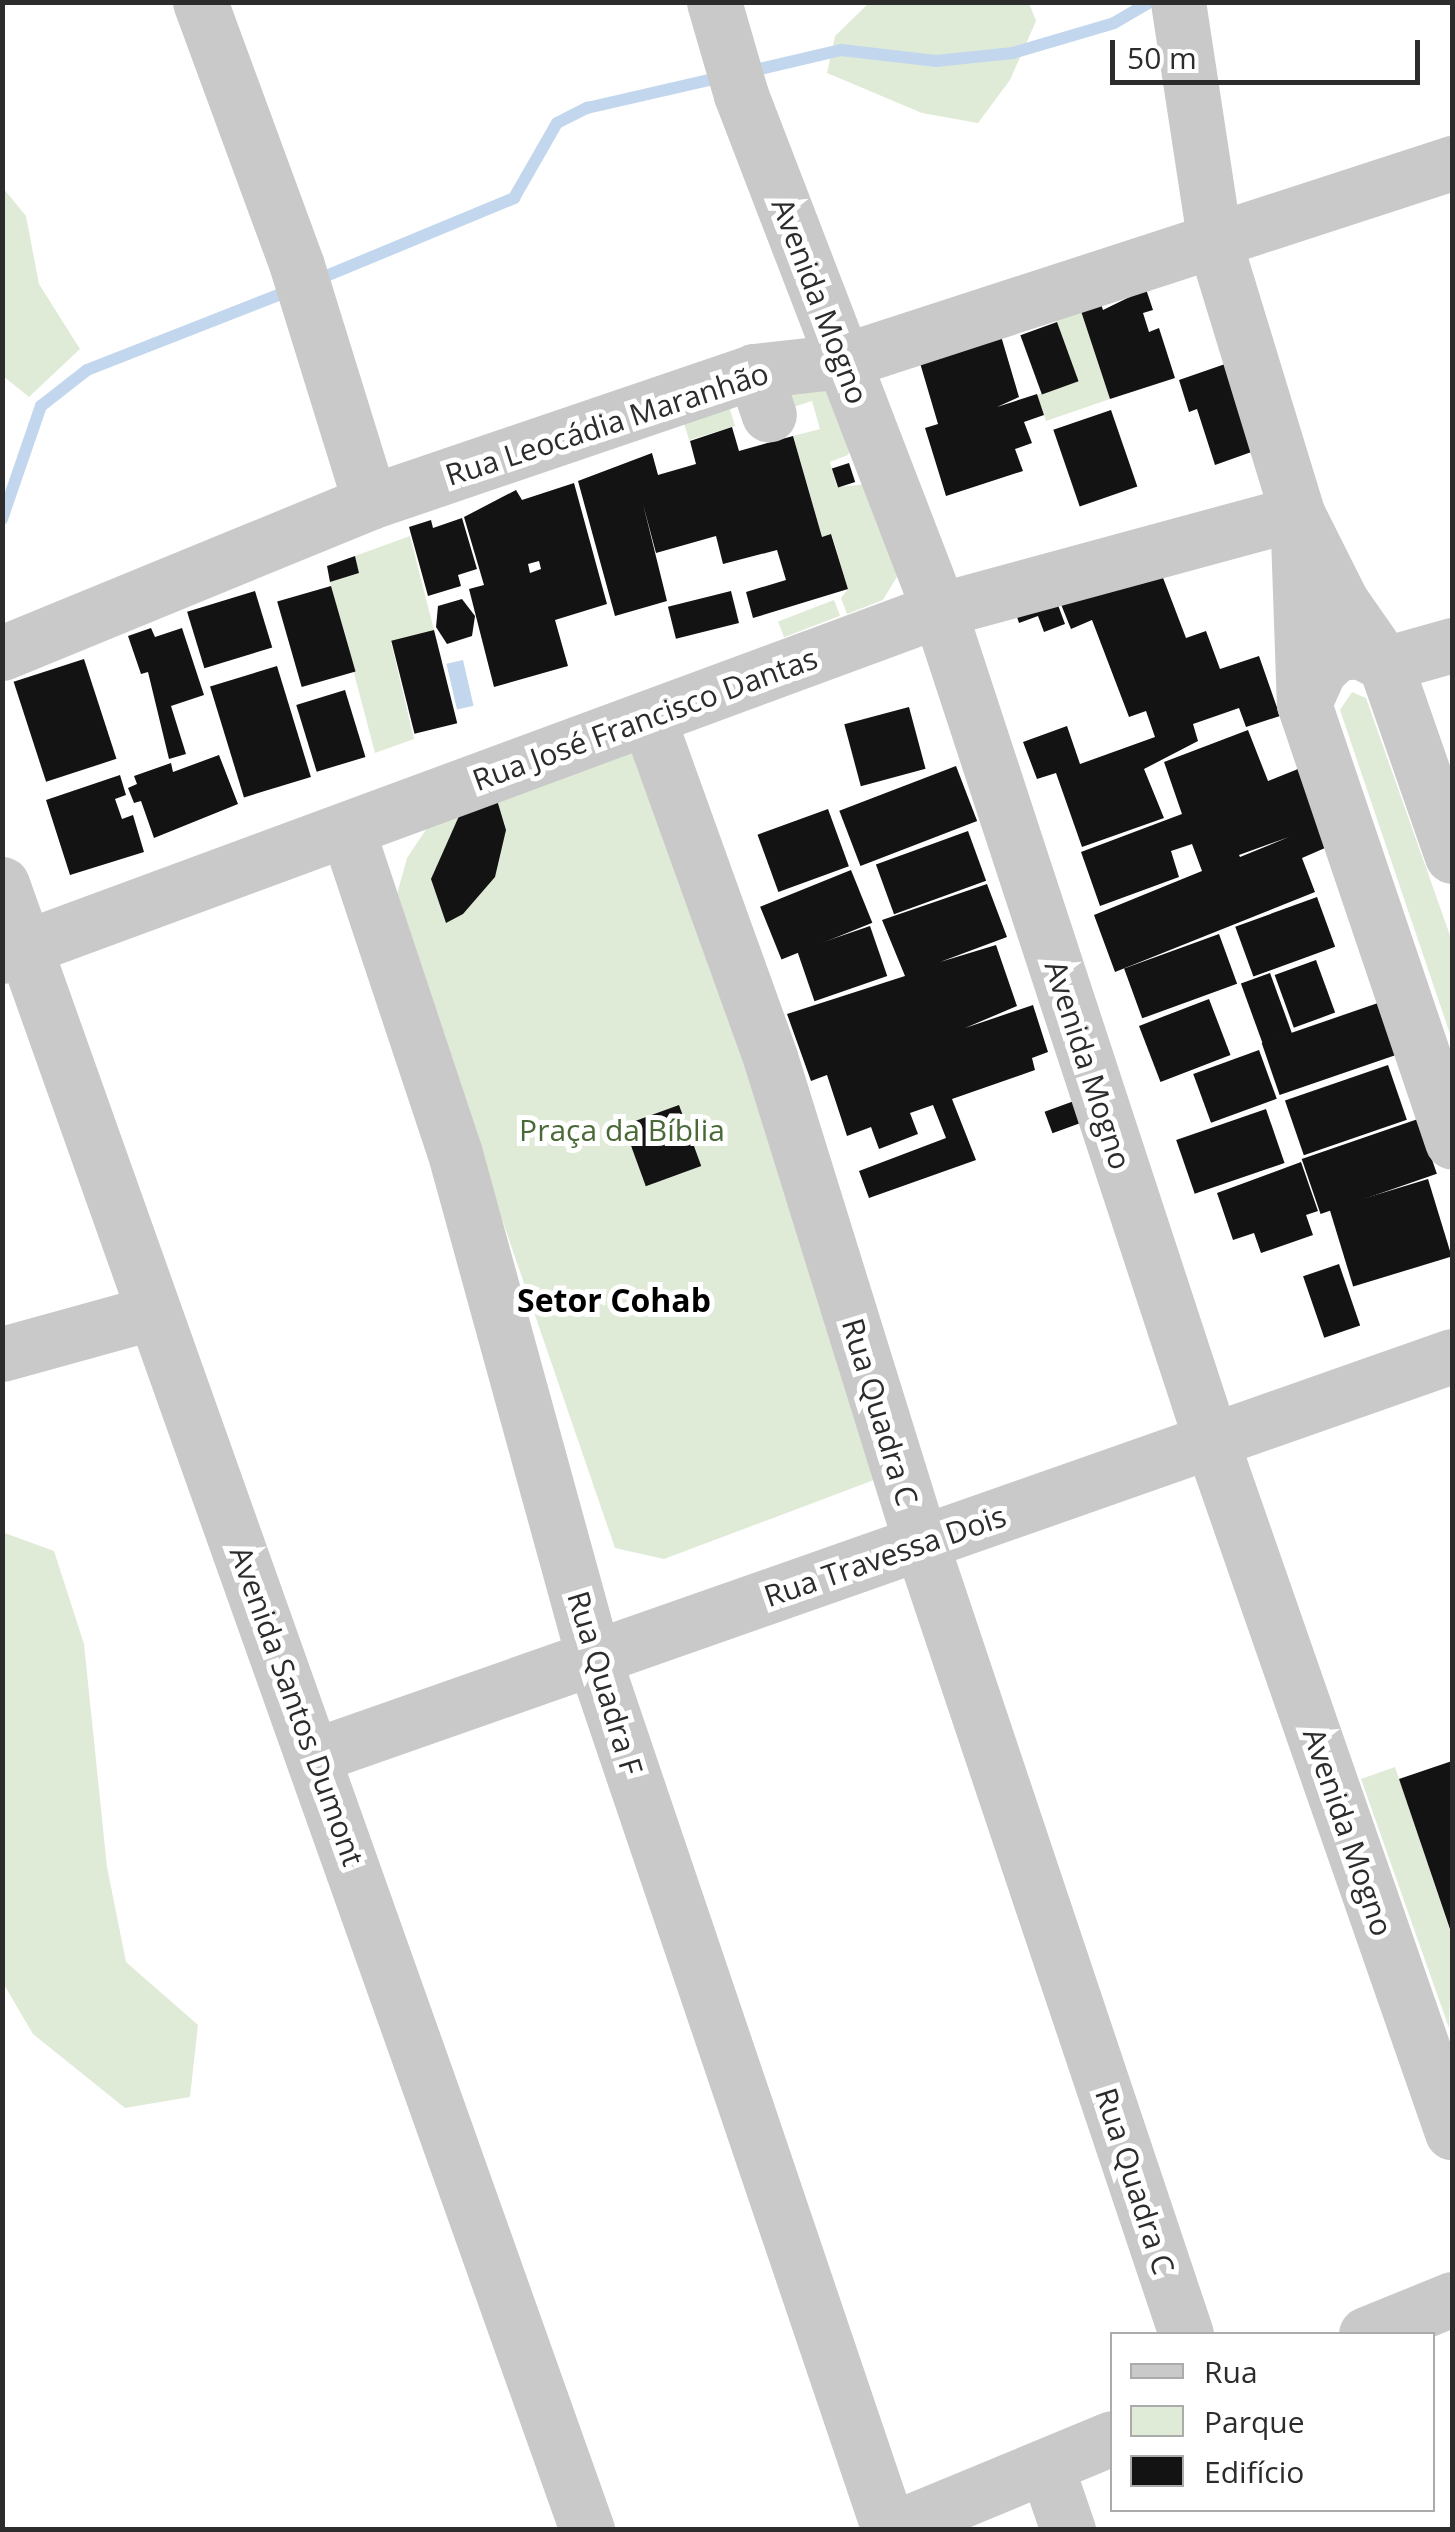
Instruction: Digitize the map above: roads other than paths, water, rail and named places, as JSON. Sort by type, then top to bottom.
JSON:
[{"type":"street","points":[[200,2],[297,266],[370,502]]},
{"type":"street","name":"Avenida Mogno","points":[[714,2],[736,77],[939,610],[1212,1443],[1452,2132]]},
{"type":"street","points":[[1180,14],[1215,244],[1297,513],[1341,601],[1385,664],[1452,856]]},
{"type":"street","name":"Rua Leocádia Maranhão","points":[[2,653],[370,502],[762,393],[843,361],[1215,244],[1452,163]]},
{"type":"street","points":[[1297,513],[1304,704],[1452,1142]]},
{"type":"street","name":"Rua José Francisco Dantas","points":[[14,952],[939,610],[1297,513]]},
{"type":"street","points":[[1304,704],[1320,670],[1336,653],[1360,650],[1385,664],[1452,645]]},
{"type":"street","name":"Rua Quadra C","points":[[648,718],[770,1057],[921,1543],[1185,2332]]},
{"type":"street","name":"Rua Quadra F","points":[[347,829],[454,1150],[594,1659],[890,2530]]},
{"type":"street","name":"Avenida Santos Dumont","points":[[2,884],[14,952],[316,1755],[587,2530]]},
{"type":"street","points":[[2,1354],[151,1313]]},
{"type":"street","name":"Rua Travessa Dois","points":[[316,1755],[1452,1356]]},
{"type":"street","points":[[1371,2332],[1452,2302]]},
{"type":"street","points":[[890,2530],[1110,2439]]},
{"type":"street","points":[[1046,2466],[1068,2530]]},
{"type":"water","points":[[463,660],[474,706],[457,710],[446,664]]},
{"type":"waterway","points":[[747,72],[841,50],[936,61],[1013,53],[1114,23],[1150,2]]},
{"type":"waterway","points":[[314,281],[514,198],[557,123],[587,108],[722,77]]},
{"type":"waterway","points":[[2,519],[41,406],[87,370],[291,290]]},
{"type":"district","name":"Setor Cohab","points":[[614,1300]]},
{"type":"park label","name":"Praça da Bíblia","points":[[622,1130]]}]
